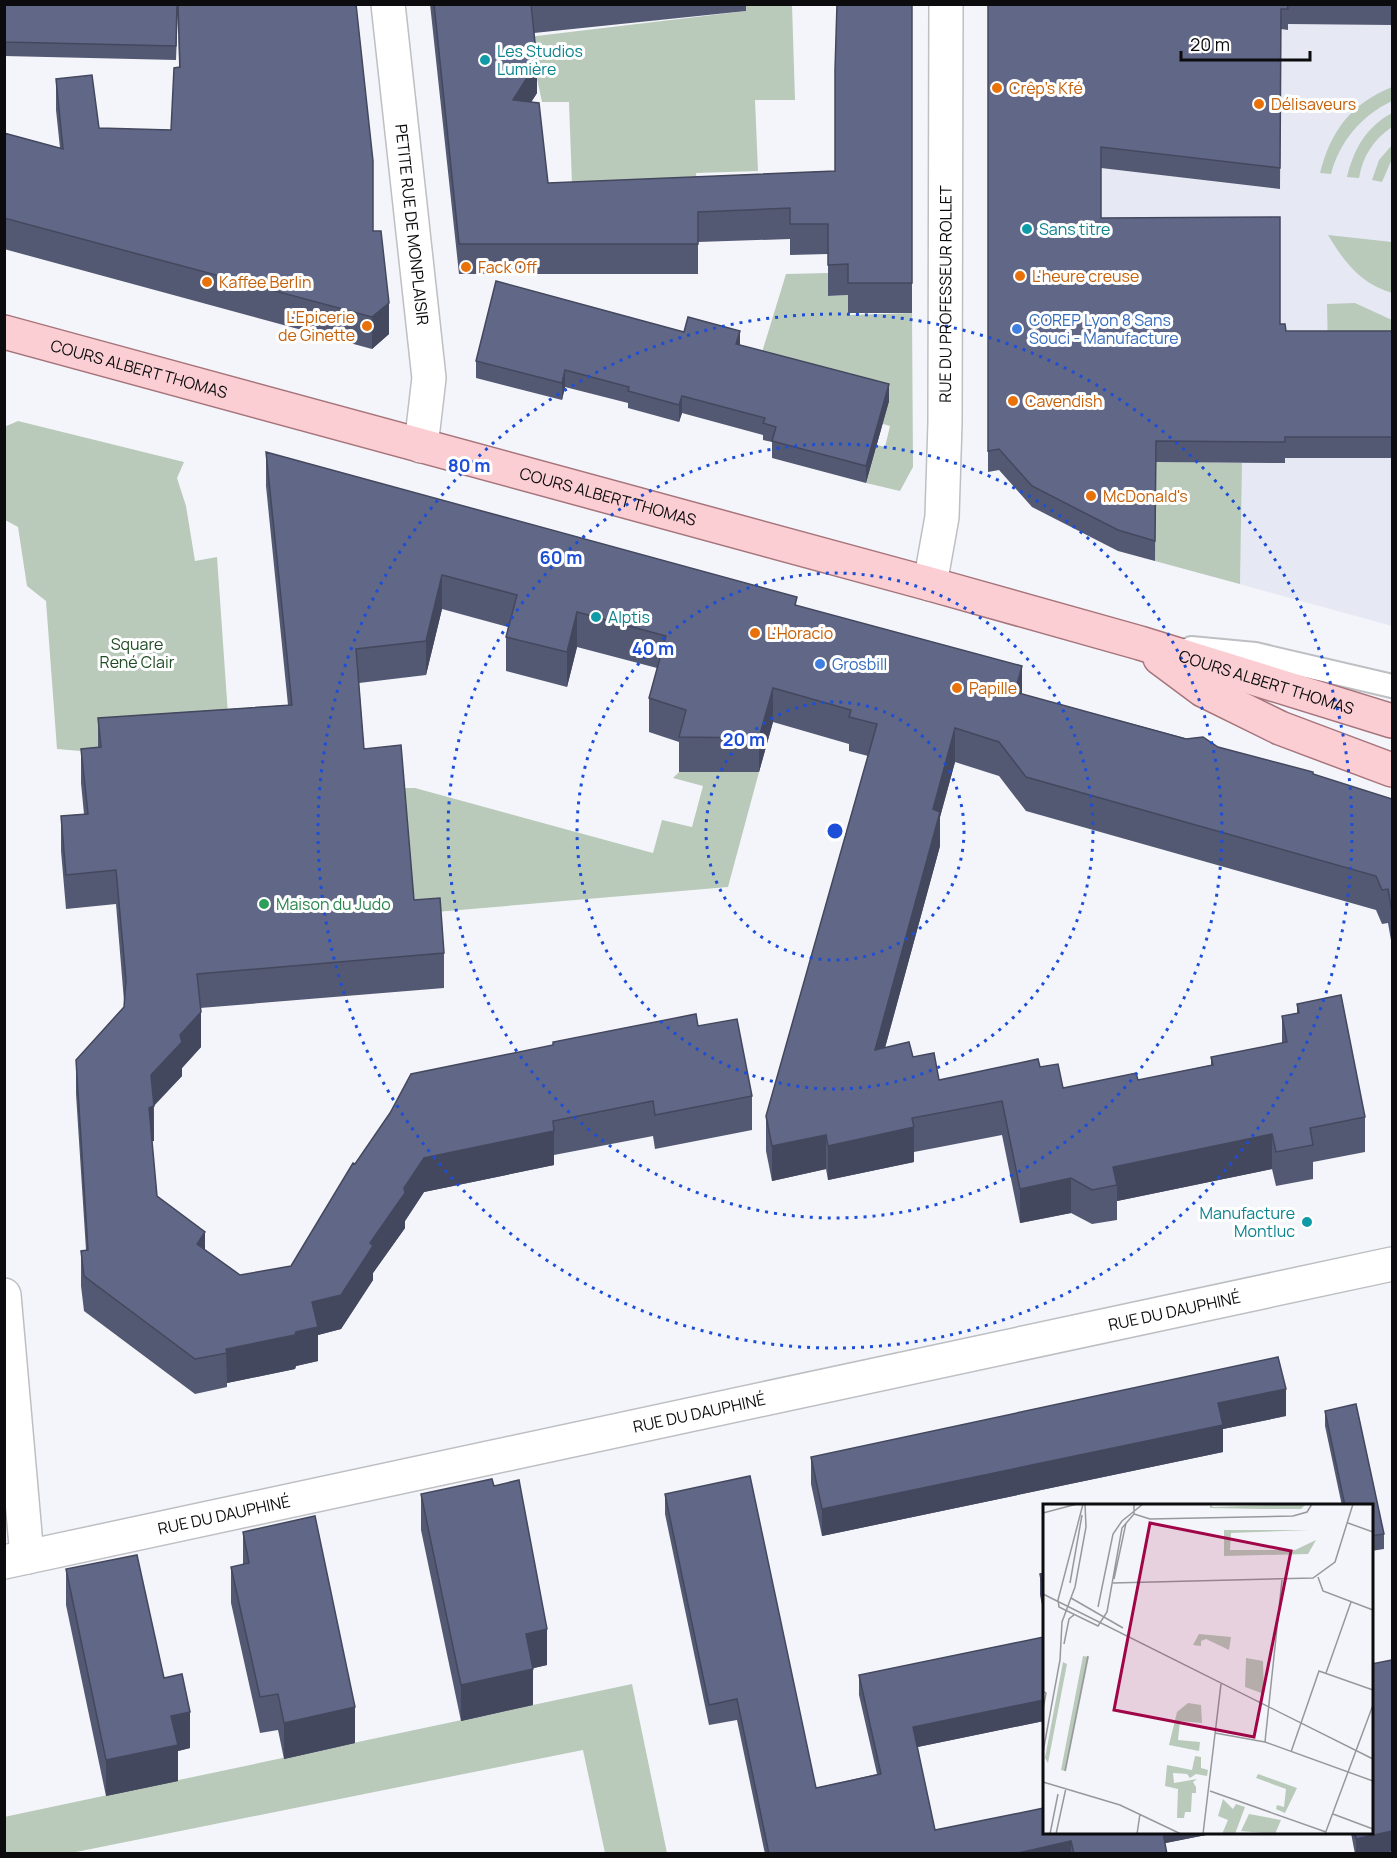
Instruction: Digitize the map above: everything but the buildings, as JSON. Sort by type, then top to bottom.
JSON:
[{"type":"main road","name":"COURS ALBERT THOMAS","points":[[4,332],[930,584],[1140,643],[1392,721]]},
{"type":"main road","points":[[1140,643],[1203,690],[1280,728],[1392,770]]},
{"type":"street","name":"PETITE RUE DE MONPLAISIR","points":[[388,4],[429,378],[422,446]]},
{"type":"street","name":"RUE DU PROFESSEUR ROLLET","points":[[930,584],[942,517],[945,435],[946,4]]},
{"type":"street","name":"RUE DU DAUPHINÉ","points":[[16,1560],[1392,1264]]},
{"type":"street","points":[[4,1295],[16,1560]]},
{"type":"lane","name":"COURS ALBERT THOMAS","points":[[1140,643],[1255,654],[1392,686]]},
{"type":"shaded area","points":[[989,5],[1392,5],[1392,626],[1155,561],[1156,451]]},
{"type":"green space","points":[[746,5],[792,5],[795,100],[755,100],[758,171],[696,173],[699,207],[573,212],[569,102],[542,102],[528,37],[746,11]]},
{"type":"green space","points":[[1392,87],[1392,101],[1371,114],[1353,131],[1340,151],[1331,174],[1320,173],[1330,144],[1345,120],[1365,102]]},
{"type":"green space","points":[[1392,113],[1392,127],[1379,137],[1370,149],[1359,178],[1347,177],[1353,157],[1362,140],[1375,125]]},
{"type":"green space","points":[[1392,145],[1392,159],[1382,182],[1372,180],[1379,160]]},
{"type":"green space","points":[[1328,235],[1392,242],[1392,293],[1371,284],[1354,271]]},
{"type":"green space","points":[[828,273],[828,296],[848,295],[849,315],[912,313],[913,467],[900,491],[866,483],[877,445],[885,447],[890,426],[752,385],[786,274]]},
{"type":"green space","points":[[1355,303],[1392,320],[1392,352],[1328,352],[1327,304]]},
{"type":"green space","name":"Square René Clair","points":[[18,421],[184,462],[177,478],[186,506],[195,561],[217,557],[230,743],[92,752],[57,749],[46,601],[27,586],[18,527],[5,520],[4,427]]},
{"type":"green space","points":[[1156,443],[1177,462],[1242,463],[1240,584],[1155,561]]},
{"type":"green space","points":[[679,772],[759,772],[728,887],[412,914],[401,788],[415,788],[653,853],[662,820],[692,827],[703,786],[673,778]]},
{"type":"green space","points":[[632,1684],[667,1853],[605,1853],[583,1750],[71,1853],[5,1853],[4,1817]]},
{"type":"place","name":"Les Studios Lumière","points":[[485,60]]},
{"type":"place","name":"Crêp's Kfé","points":[[997,88]]},
{"type":"place","name":"Délisaveurs","points":[[1259,104]]},
{"type":"place","name":"Sans titre","points":[[1027,229]]},
{"type":"place","name":"Fack Off","points":[[466,267]]},
{"type":"place","name":"L'heure creuse","points":[[1020,276]]},
{"type":"place","name":"Kaffee Berlin","points":[[207,282]]},
{"type":"place","name":"L'Epicerie de Ginette","points":[[367,326]]},
{"type":"place","name":"COREP Lyon 8 Sans Souci - Manufacture","points":[[1017,329]]},
{"type":"place","name":"Cavendish","points":[[1013,401]]},
{"type":"place","name":"McDonald's","points":[[1091,496]]},
{"type":"place","name":"Alptis","points":[[596,617]]},
{"type":"place","name":"L'Horacio","points":[[755,633]]},
{"type":"place","name":"Grosbill","points":[[820,664]]},
{"type":"place","name":"Papille","points":[[957,688]]},
{"type":"place","name":"Maison du Judo","points":[[264,904]]},
{"type":"place","name":"Manufacture Montluc","points":[[1307,1222]]}]
